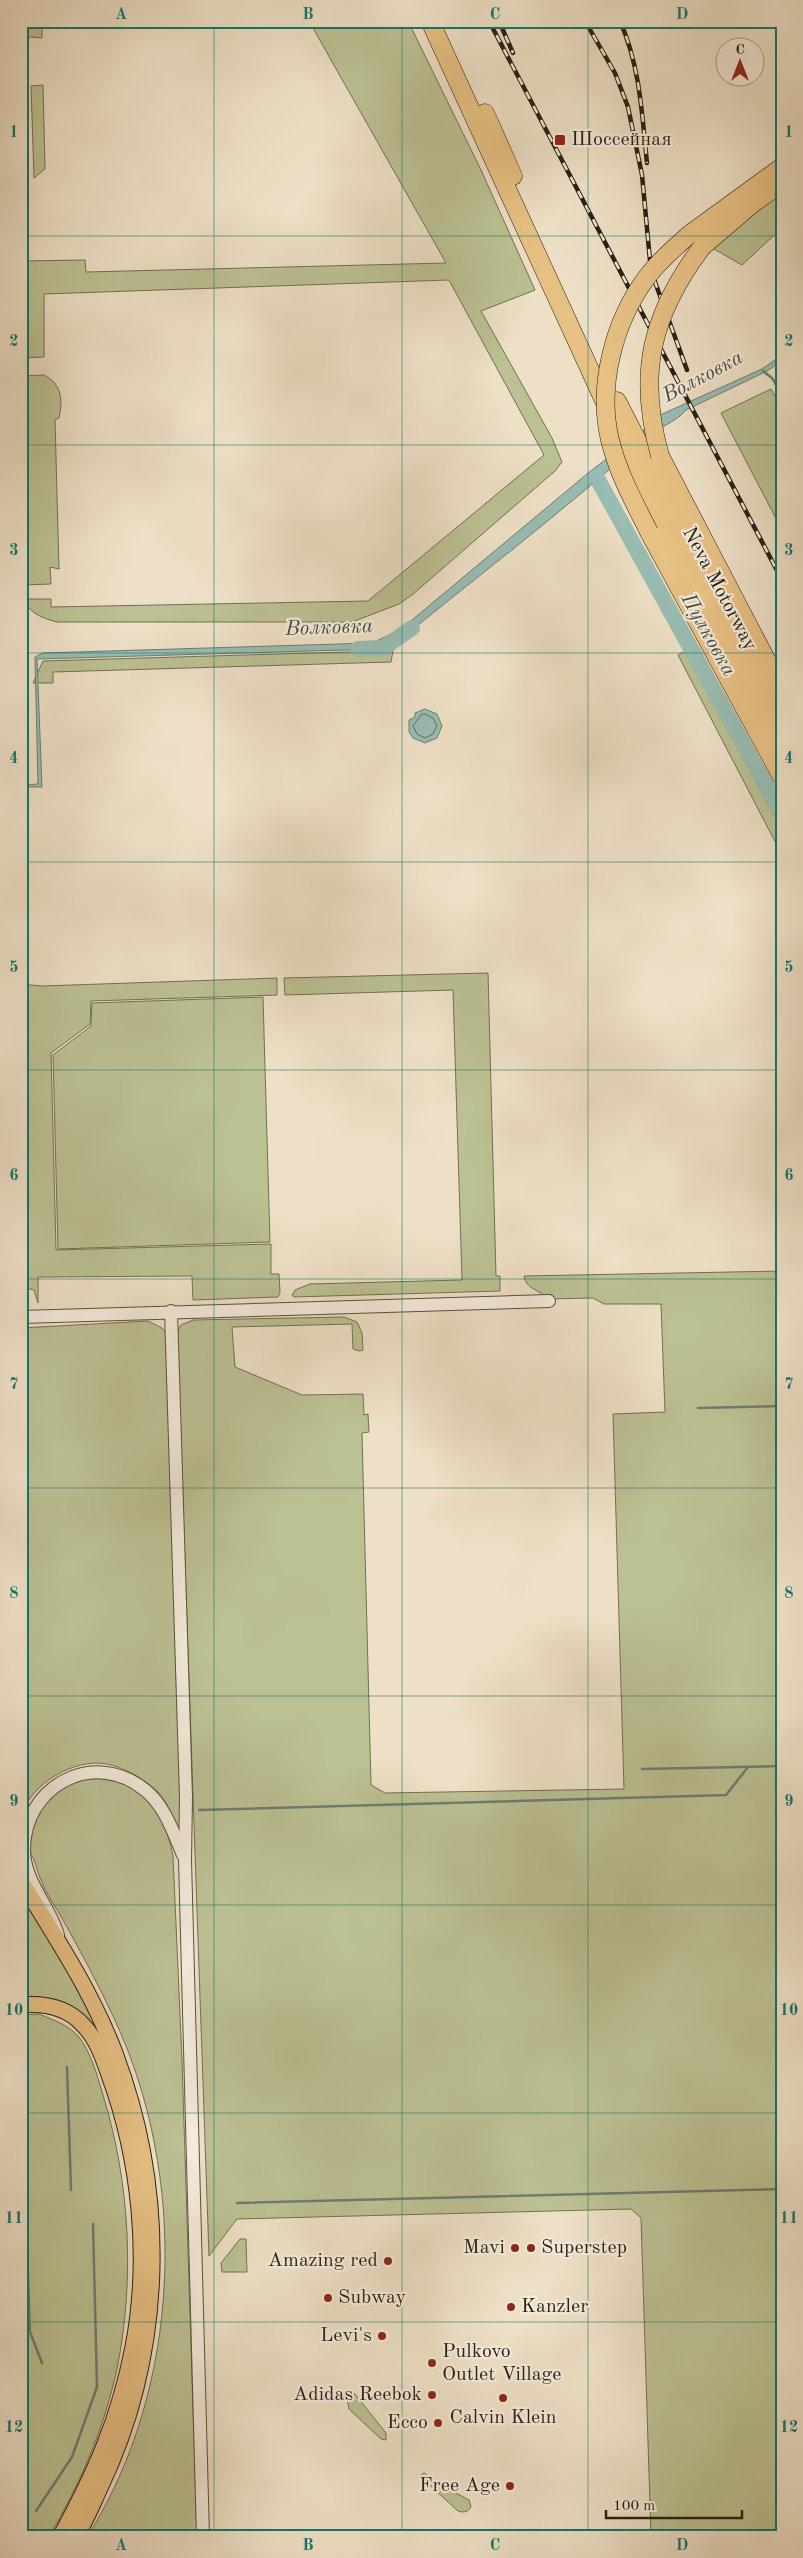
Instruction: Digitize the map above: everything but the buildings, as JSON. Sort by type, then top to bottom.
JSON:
[{"type":"highway","points":[[430,21],[669,523]]},
{"type":"highway","points":[[443,21],[526,207],[628,424],[669,523]]},
{"type":"highway","points":[[669,523],[620,472],[610,439],[606,418],[609,364],[623,318],[634,296],[655,267],[690,234],[782,167]]},
{"type":"highway","points":[[669,523],[660,456],[650,414],[648,390],[658,326],[675,285],[708,242],[752,204],[782,183]]},
{"type":"highway","name":"Neva Motorway","points":[[669,523],[782,690]]},
{"type":"highway","name":"Neva Motorway","points":[[669,523],[782,721]]},
{"type":"highway","name":"Neva Motorway","points":[[669,523],[782,750]]},
{"type":"highway","name":"Neva Motorway","points":[[669,523],[782,776]]},
{"type":"main road","points":[[21,1881],[61,1947],[101,2021],[127,2086],[142,2150],[153,2235],[151,2312],[141,2372],[129,2419],[113,2461],[76,2537]]},
{"type":"main road","points":[[21,2005],[40,2004],[65,2011],[84,2025],[96,2042],[116,2093],[124,2123],[137,2192],[140,2232],[139,2295],[133,2346],[117,2413],[100,2461],[60,2537]]},
{"type":"street","points":[[21,1317],[549,1301]]},
{"type":"street","points":[[171,1311],[186,1797],[185,1860],[202,2537]]},
{"type":"street","points":[[61,1947],[54,1919],[33,1886],[24,1853],[25,1836],[33,1810],[44,1796],[63,1781],[76,1776],[102,1772],[114,1774],[138,1784],[161,1807],[185,1860]]},
{"type":"street","points":[[312,2537],[318,2537]]},
{"type":"green space","points":[[21,21],[42,21],[42,38],[31,37],[21,41]]},
{"type":"green space","points":[[309,21],[408,21],[481,170],[535,290],[481,311],[552,438],[562,462],[555,471],[413,594],[399,604],[352,622],[57,622],[42,617],[29,608],[25,599],[51,599],[51,607],[368,601],[544,455],[449,280],[44,294],[44,357],[21,358],[21,261],[85,260],[86,272],[446,263]]},
{"type":"green space","points":[[43,85],[45,169],[34,178],[31,86]]},
{"type":"green space","points":[[782,189],[782,228],[742,265],[714,249],[712,244]]},
{"type":"green space","points":[[44,375],[58,388],[61,399],[59,418],[55,420],[59,569],[50,567],[51,584],[21,585],[21,376]]},
{"type":"green space","points":[[771,389],[782,409],[782,530],[721,413]]},
{"type":"green space","points":[[394,645],[391,662],[53,672],[53,683],[33,683],[43,661],[380,651]]},
{"type":"green space","points":[[685,651],[782,830],[782,855],[678,655]]},
{"type":"green space","points":[[488,973],[496,1276],[500,1276],[500,1291],[294,1297],[292,1295],[295,1290],[310,1284],[462,1280],[453,990],[285,995],[284,978]]},
{"type":"green space","points":[[277,978],[277,995],[91,1001],[90,1024],[51,1053],[56,1250],[271,1244],[271,1274],[279,1274],[280,1292],[278,1297],[193,1300],[192,1276],[38,1277],[38,1303],[34,1290],[21,1287],[21,984],[42,986]]},
{"type":"green space","points":[[263,997],[270,1242],[58,1249],[53,1055],[91,1026],[92,1003]]},
{"type":"green space","points":[[782,1271],[782,2537],[651,2537],[641,2218],[631,2209],[237,2219],[209,2256],[177,1333],[181,1325],[193,1320],[344,1317],[357,1322],[362,1333],[363,1350],[359,1351],[353,1349],[352,1324],[232,1327],[235,1367],[302,1395],[363,1394],[364,1415],[368,1414],[369,1432],[362,1433],[371,1785],[385,1793],[624,1789],[613,1414],[665,1412],[661,1304],[604,1304],[593,1298],[547,1299],[527,1284],[524,1276]]},
{"type":"green space","points":[[148,1321],[162,1328],[167,1334],[183,1835],[180,1835],[168,1806],[157,1791],[134,1774],[107,1764],[81,1765],[56,1775],[34,1793],[21,1815],[21,1328]]},
{"type":"green space","points":[[86,1778],[106,1779],[122,1783],[136,1789],[147,1798],[156,1808],[163,1822],[173,1856],[182,2060],[197,2537],[87,2537],[119,2478],[142,2414],[157,2348],[165,2280],[163,2211],[154,2144],[138,2078],[113,2016],[83,1956],[46,1890],[29,1849],[36,1819],[46,1802],[59,1790]]},
{"type":"green space","points":[[21,1893],[50,1940],[101,2032],[148,2251],[103,2465],[144,2249],[98,2035],[21,1999]]},
{"type":"green space","points":[[39,2014],[65,2025],[78,2036],[87,2049],[96,2072],[112,2128],[119,2162],[127,2231],[128,2266],[123,2335],[117,2369],[105,2414],[90,2456],[49,2537],[21,2537],[21,2015]]},
{"type":"green space","points":[[240,2239],[246,2239],[247,2272],[222,2272],[221,2263]]},
{"type":"green space","points":[[354,2393],[386,2433],[386,2440],[381,2439],[349,2409],[347,2399]]},
{"type":"green space","points":[[424,2473],[469,2500],[471,2506],[469,2510],[464,2512],[458,2511],[423,2479],[421,2475]]},
{"type":"water","points":[[782,355],[782,361],[767,371],[686,410],[676,419],[648,436],[554,516],[402,638],[378,649],[37,659],[42,787],[21,787],[21,785],[38,784],[35,657],[43,653],[372,643],[400,630],[587,474],[654,422],[658,416],[762,369]]},
{"type":"water","points":[[425,709],[437,714],[442,726],[437,738],[425,743],[413,738],[409,732],[409,720],[415,717],[415,713]]},
{"type":"waterway","points":[[21,28],[28,21]]},
{"type":"waterway","points":[[763,371],[772,378],[782,394]]},
{"type":"waterway","name":"Пулковка","points":[[597,478],[782,814]]},
{"type":"waterway","name":"Волковка","points":[[358,649],[383,648],[412,628]]},
{"type":"waterway","points":[[698,1408],[782,1406]]},
{"type":"waterway","points":[[642,1769],[782,1766]]},
{"type":"waterway","points":[[199,1810],[726,1795],[748,1767]]},
{"type":"waterway","points":[[22,2066],[25,2188]]},
{"type":"waterway","points":[[67,2067],[71,2190]]},
{"type":"waterway","points":[[237,2203],[782,2189]]},
{"type":"waterway","points":[[26,2222],[30,2332],[42,2363]]},
{"type":"waterway","points":[[36,2511],[72,2457],[97,2387],[93,2224]]},
{"type":"railway","points":[[489,21],[782,580]]},
{"type":"railway","points":[[499,21],[513,53]]},
{"type":"railway","points":[[585,21],[615,73],[628,107],[642,175],[651,271],[687,370]]},
{"type":"railway","points":[[620,21],[627,38],[636,73],[642,108],[647,163]]},
{"type":"place","name":"Шоссейная","points":[[560,140]]},
{"type":"place","name":"Mavi","points":[[515,2248]]},
{"type":"place","name":"Superstep","points":[[531,2248]]},
{"type":"place","name":"Amazing red","points":[[388,2261]]},
{"type":"place","name":"Subway","points":[[328,2298]]},
{"type":"place","name":"Kanzler","points":[[511,2307]]},
{"type":"place","name":"Levi's","points":[[382,2336]]},
{"type":"place","name":"Pulkovo Outlet Village","points":[[432,2363]]},
{"type":"place","name":"Adidas Reebok","points":[[432,2395]]},
{"type":"place","name":"Calvin Klein","points":[[503,2398]]},
{"type":"place","name":"Ecco","points":[[438,2423]]},
{"type":"place","name":"Free Age","points":[[510,2486]]}]
